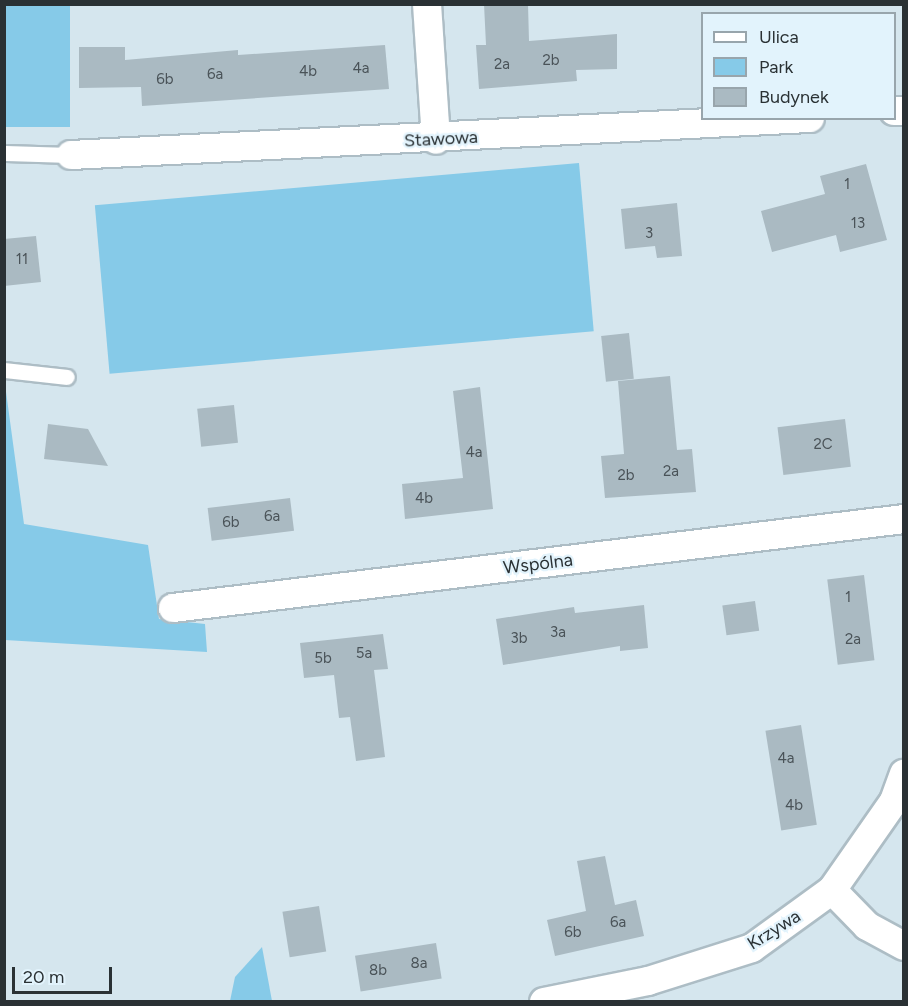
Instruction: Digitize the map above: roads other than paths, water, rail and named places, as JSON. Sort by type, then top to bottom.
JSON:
[{"type":"street","points":[[427,4],[436,140]]},
{"type":"street","name":"Stawowa","points":[[71,155],[436,140],[776,120]]},
{"type":"street","name":"Wspólna","points":[[172,608],[903,519]]},
{"type":"street","name":"Krzywa","points":[[544,1002],[648,981],[752,948],[832,890],[894,801],[903,774]]},
{"type":"street","points":[[832,890],[867,926],[903,946]]},
{"type":"lane","points":[[4,153],[71,155]]},
{"type":"lane","points":[[4,370],[67,377]]}]
